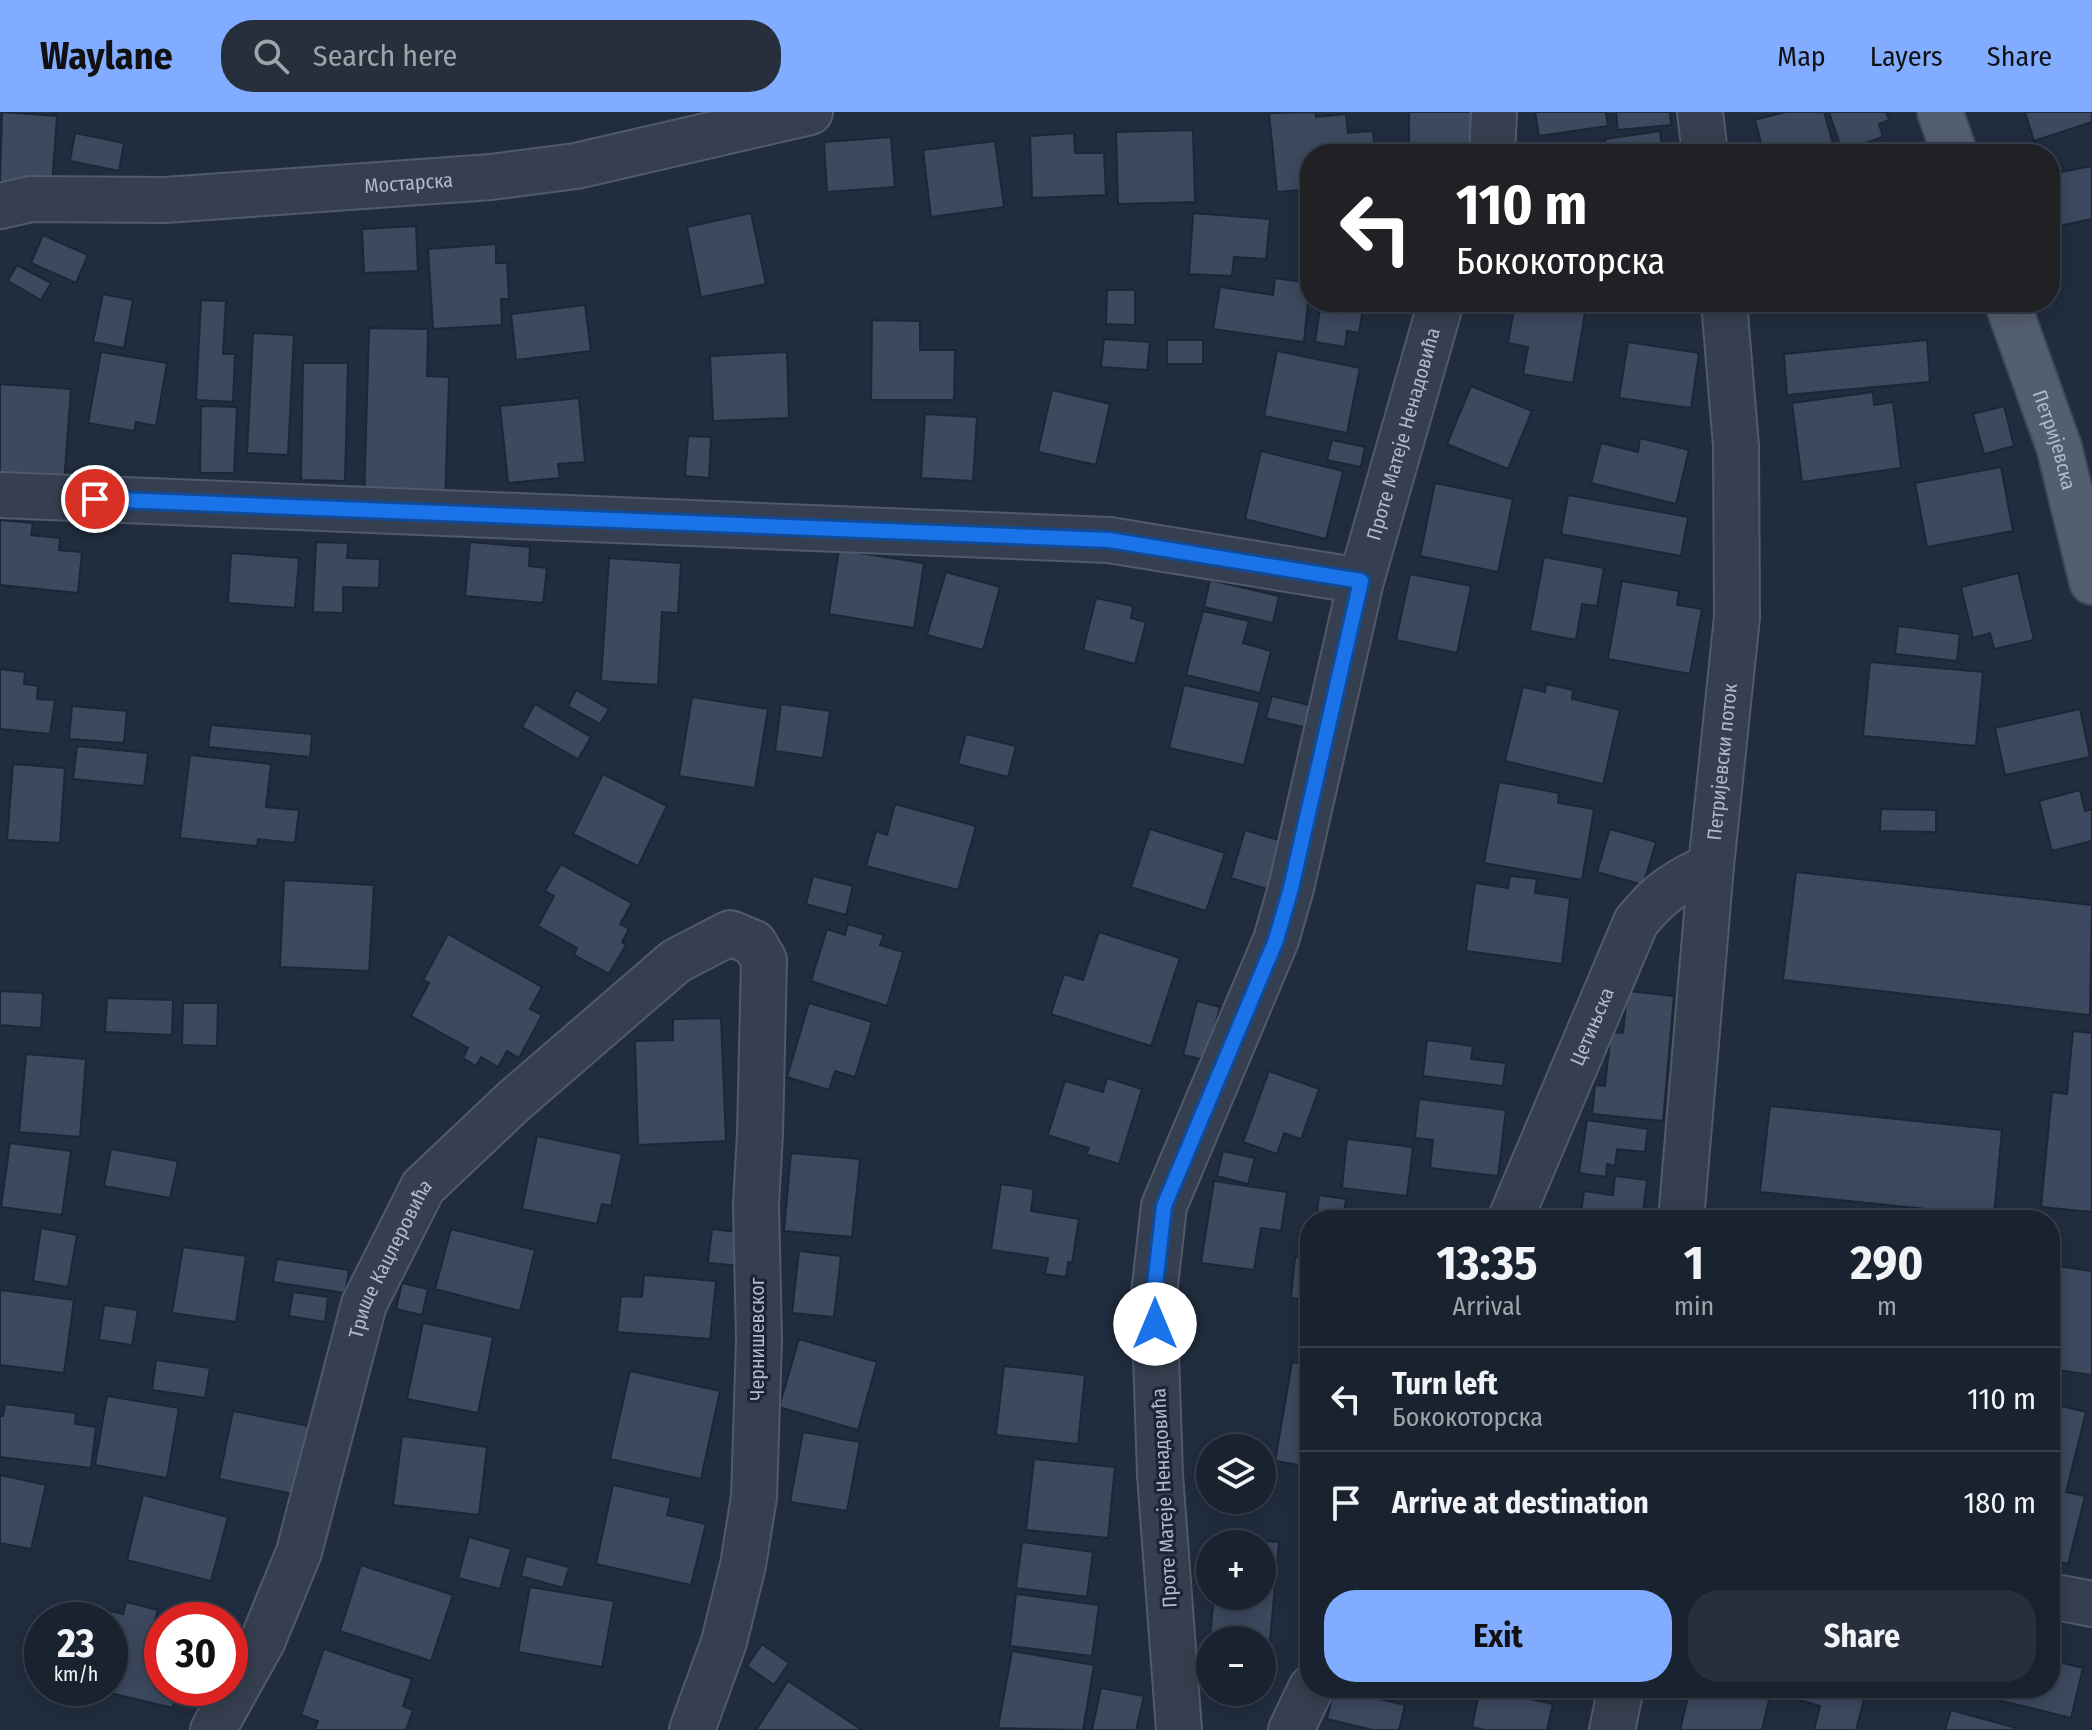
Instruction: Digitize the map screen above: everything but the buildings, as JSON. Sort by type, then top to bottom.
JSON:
[{"type":"main road","points":[[1940,112],[1951,144]]},
{"type":"main road","name":"Петријевска","points":[[2011,312],[2059,447],[2092,582]]},
{"type":"street","name":"Мостарска","points":[[0,206],[31,199],[165,200],[491,177],[576,166],[810,112]]},
{"type":"street","points":[[1492,144],[1494,112]]},
{"type":"street","points":[[1700,112],[1704,144]]},
{"type":"street","name":"Проте Матеје Ненадовића","points":[[1179,1730],[1160,1475],[1154,1294],[1164,1206],[1276,940],[1291,888],[1361,581],[1438,312]]},
{"type":"street","name":"Петријевски поток","points":[[1682,1210],[1711,866],[1737,617],[1736,446],[1725,312]]},
{"type":"street","points":[[0,495],[1109,540],[1361,581]]},
{"type":"street","name":"Цетињска","points":[[1514,1210],[1636,922],[1650,904],[1677,881],[1711,866]]},
{"type":"street","name":"Трише Кацлеровића","points":[[213,1730],[263,1640],[299,1552],[364,1304],[423,1187],[515,1100],[676,961],[730,933],[754,943]]},
{"type":"street","name":"Чернишевског","points":[[692,1730],[724,1642],[743,1565],[754,1497],[759,1340],[756,1204],[764,960],[754,943]]},
{"type":"street","points":[[2060,1598],[2092,1604]]},
{"type":"street","points":[[1291,1730],[1306,1698]]},
{"type":"street","points":[[1612,1730],[1619,1698]]},
{"type":"route","points":[[95,499],[1109,540],[1361,581],[1291,888],[1276,940],[1174,1176],[1164,1206],[1154,1294],[1155,1324]]}]
